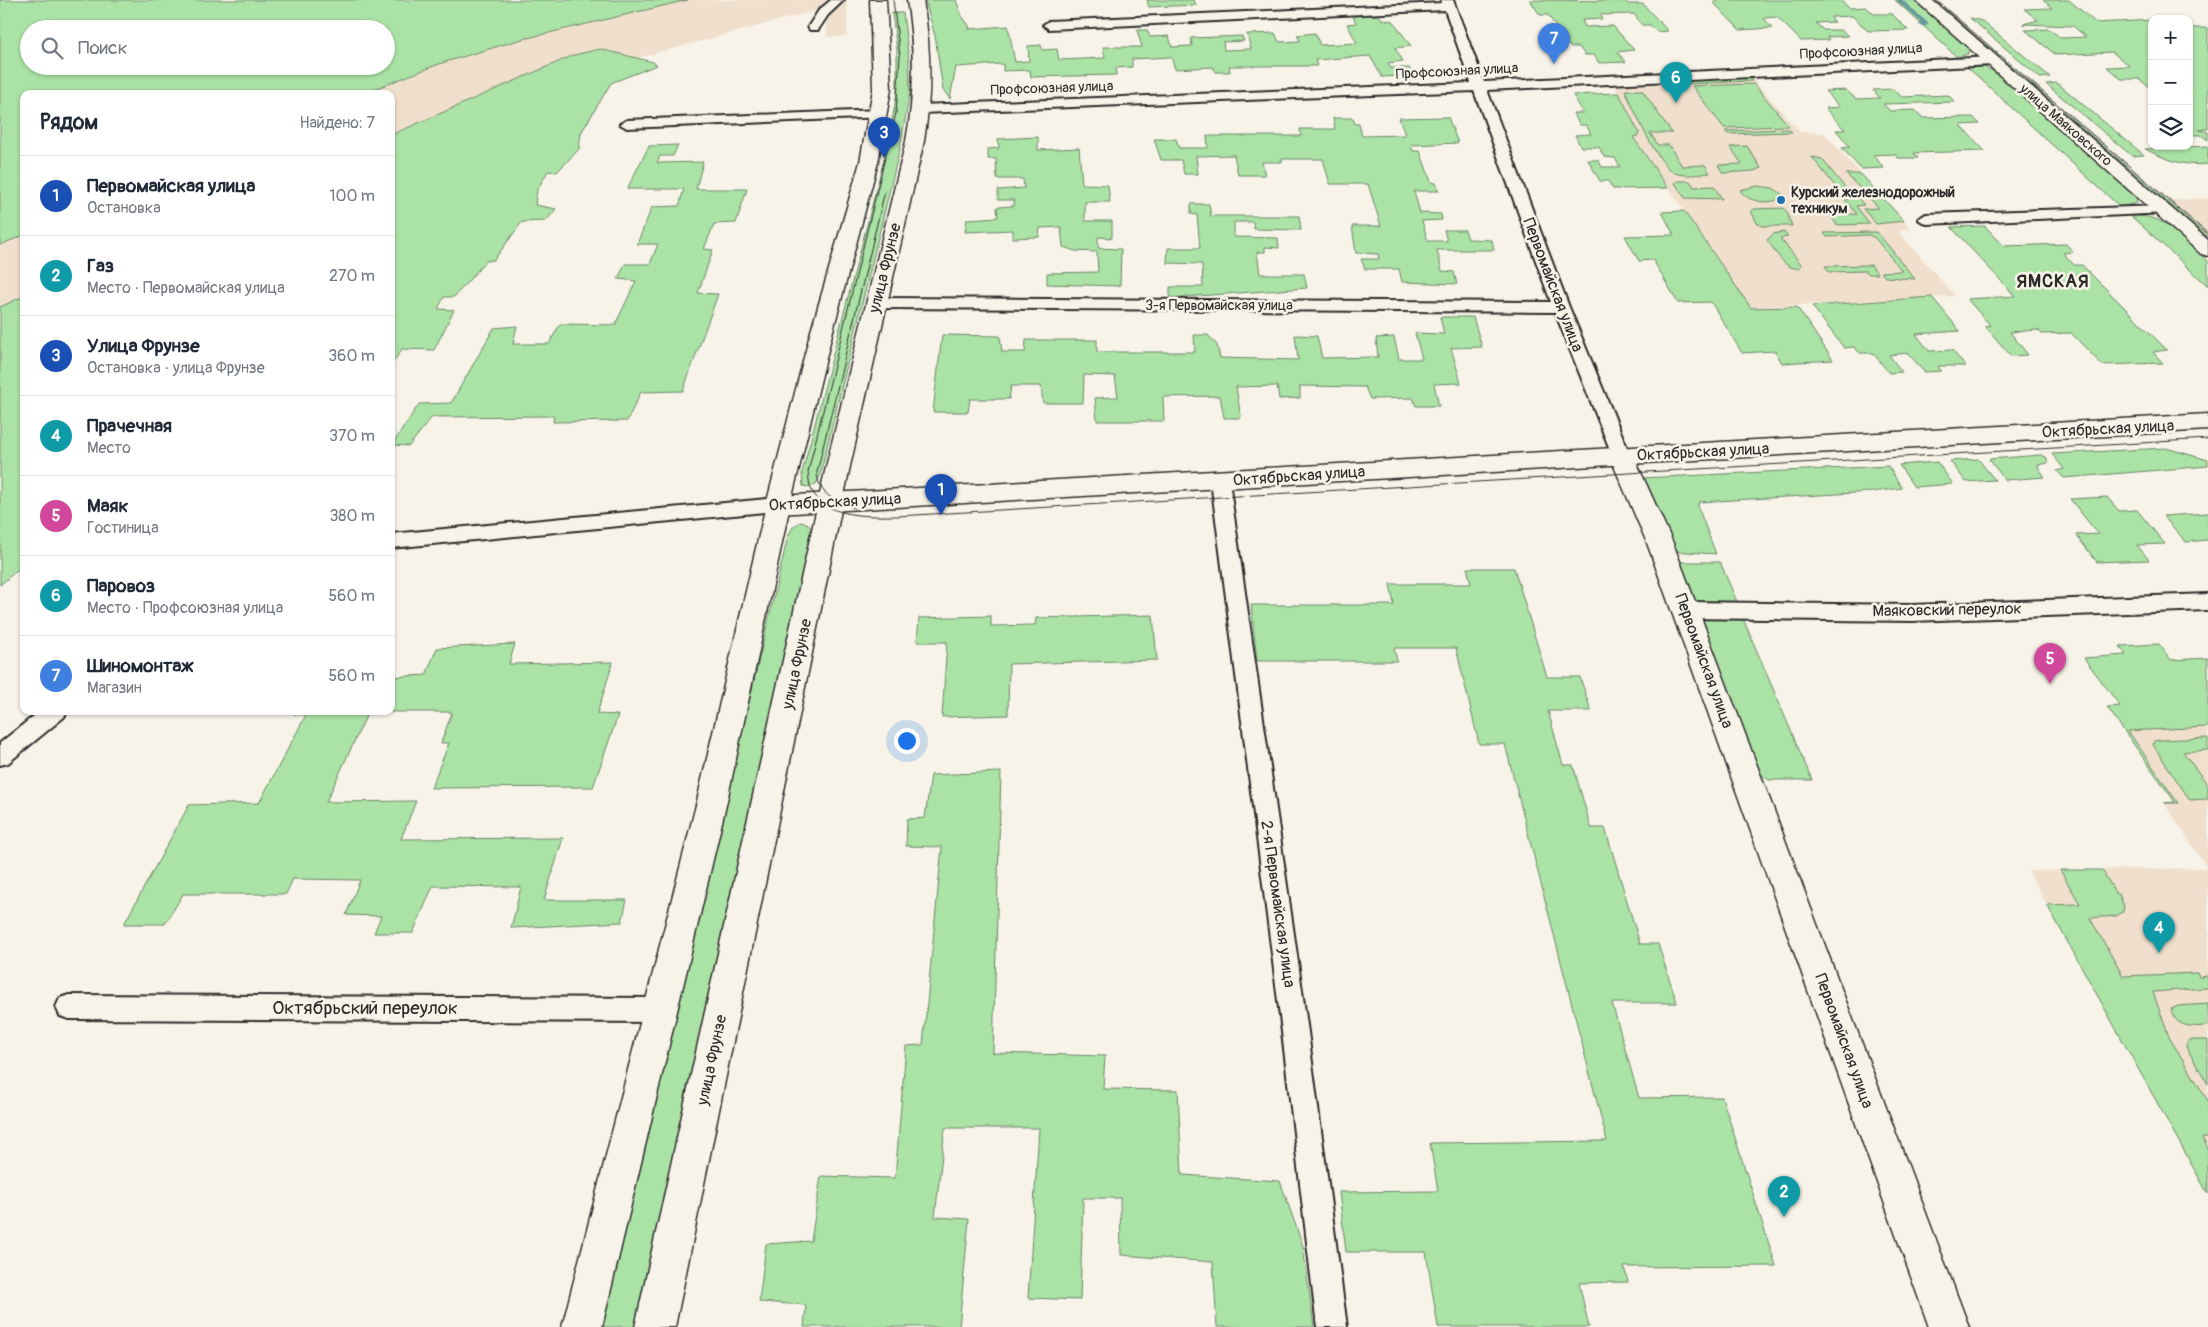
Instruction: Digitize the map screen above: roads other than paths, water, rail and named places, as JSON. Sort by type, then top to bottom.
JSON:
[{"type":"main road","name":"улица Маяковского","points":[[1923,0],[2208,250]]},
{"type":"main road","name":"улица Фрунзе","points":[[656,1327],[831,502],[921,109],[924,57],[915,3]]},
{"type":"main road","points":[[582,1327],[712,801],[778,505],[820,338],[869,162],[879,114],[882,73],[878,4]]},
{"type":"main road","name":"Октябрьская улица","points":[[778,505],[1220,481],[2208,422]]},
{"type":"main road","name":"Первомайская улица","points":[[1622,457],[1660,543],[1949,1327]]},
{"type":"street","points":[[814,27],[822,13],[838,0]]},
{"type":"street","points":[[1049,25],[1448,3]]},
{"type":"street","name":"Первомайская улица","points":[[1448,3],[1561,307],[1622,457]]},
{"type":"street","name":"Профсоюзная улица","points":[[921,109],[1478,87],[1993,61]]},
{"type":"street","points":[[627,124],[879,114]]},
{"type":"street","points":[[1926,219],[2162,210]]},
{"type":"street","name":"3-я Первомайская улица","points":[[876,303],[1324,304],[1561,307]]},
{"type":"street","name":"2-я Первомайская улица","points":[[1220,481],[1294,1022],[1332,1327]]},
{"type":"street","name":"Октябрьская улица","points":[[395,541],[778,505]]},
{"type":"street","name":"Маяковский переулок","points":[[1685,610],[1912,613],[2208,602]]},
{"type":"street","points":[[0,756],[51,715]]},
{"type":"street","name":"Октябрьский переулок","points":[[69,1007],[661,1010]]},
{"type":"waterway","points":[[1899,0],[1926,24],[1921,24]]},
{"type":"tram line","points":[[893,0],[900,56],[896,113],[808,472],[811,489],[819,500],[828,507],[839,511],[851,514],[898,516],[2208,439]]},
{"type":"tram line","points":[[1936,0],[2208,234]]},
{"type":"tram line","points":[[855,508],[835,500],[824,492],[818,480],[817,472],[885,191]]},
{"type":"place","name":"Шиномонтаж","points":[[1554,64]]},
{"type":"place","name":"Паровоз","points":[[1676,103]]},
{"type":"place","name":"Улица Фрунзе","points":[[884,158]]},
{"type":"place","name":"Курский железнодорожный техникум","points":[[1781,200]]},
{"type":"place","name":"Первомайская улица","points":[[941,515]]},
{"type":"place","name":"Маяк","points":[[2050,684]]},
{"type":"place","name":"Прачечная","points":[[2159,953]]},
{"type":"place","name":"Газ","points":[[1784,1217]]},
{"type":"district","name":"ЯМСКАЯ","points":[[2053,281]]}]
